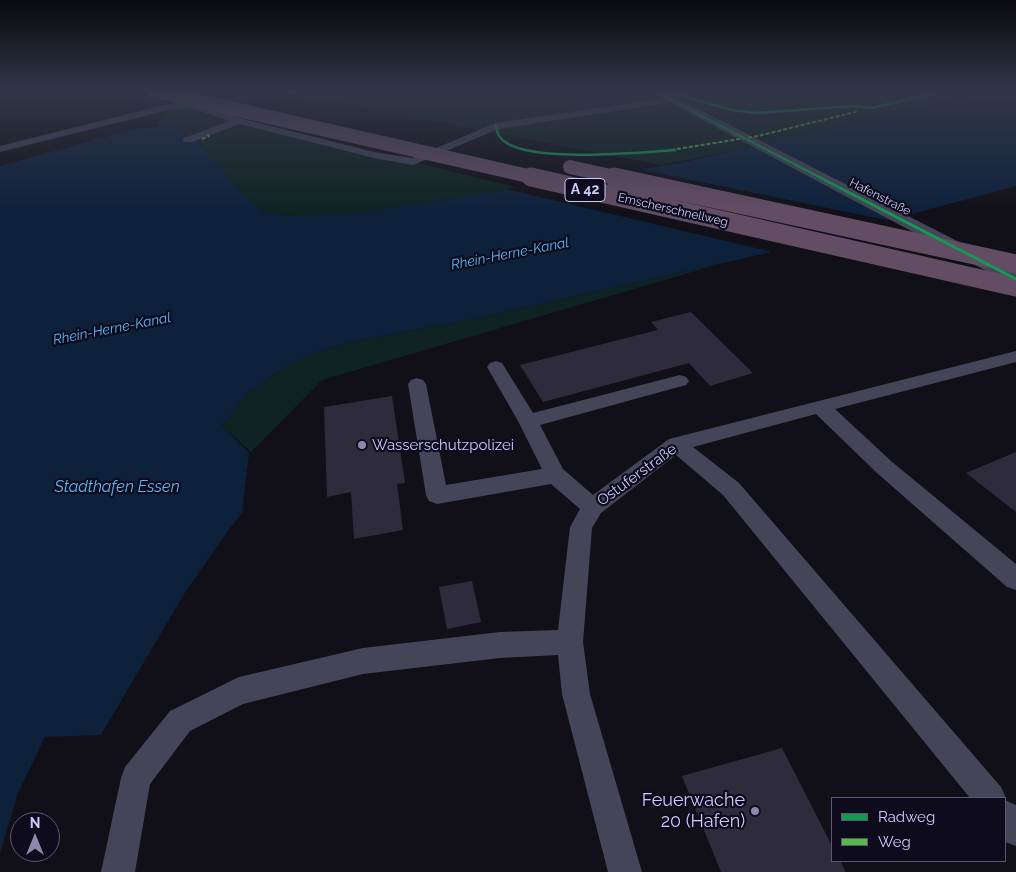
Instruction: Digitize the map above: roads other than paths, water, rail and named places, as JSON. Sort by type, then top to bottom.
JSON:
[{"type":"highway","name":"Emscherschnellweg","points":[[334,132],[1016,287]]},
{"type":"highway","name":"Emscherschnellweg","points":[[428,136],[1016,264]]},
{"type":"street","name":"Hafenstraße","points":[[732,132],[1016,278]]},
{"type":"lane","points":[[0,149],[69,132]]},
{"type":"lane","points":[[188,140],[210,132]]},
{"type":"lane","points":[[281,132],[374,155],[414,162],[483,132]]},
{"type":"lane","name":"Ostuferstraße","points":[[625,872],[576,694],[570,642],[581,527],[593,507],[676,444],[1016,356]]},
{"type":"lane","points":[[496,367],[528,421],[554,475],[593,507]]},
{"type":"lane","points":[[528,421],[680,380]]},
{"type":"lane","points":[[417,384],[437,495],[554,475]]},
{"type":"lane","points":[[820,407],[884,467],[1016,579]]},
{"type":"lane","points":[[676,444],[731,489],[989,797]]},
{"type":"lane","points":[[118,872],[136,778],[180,721],[230,695],[238,691],[363,661],[500,645],[570,642]]},
{"type":"lane","points":[[1006,817],[1016,830]]},
{"type":"water","points":[[124,132],[183,132],[199,143],[245,197],[263,211],[288,216],[375,211],[681,163],[816,132],[1016,132],[1016,186],[763,254],[475,319],[360,340],[316,352],[280,370],[248,394],[222,426],[249,453],[242,513],[184,594],[101,735],[45,737],[18,793],[12,812],[10,812],[10,820],[0,853],[0,166]]},
{"type":"place","name":"Wasserschutzpolizei","points":[[362,445]]},
{"type":"place","name":"Feuerwache 20 (Hafen)","points":[[755,811]]},
{"type":"water label","name":"Rhein-Herne-Kanal","points":[[510,254]]},
{"type":"water label","name":"Rhein-Herne-Kanal","points":[[112,329]]},
{"type":"water label","name":"Stadthafen Essen","points":[[117,487]]}]
